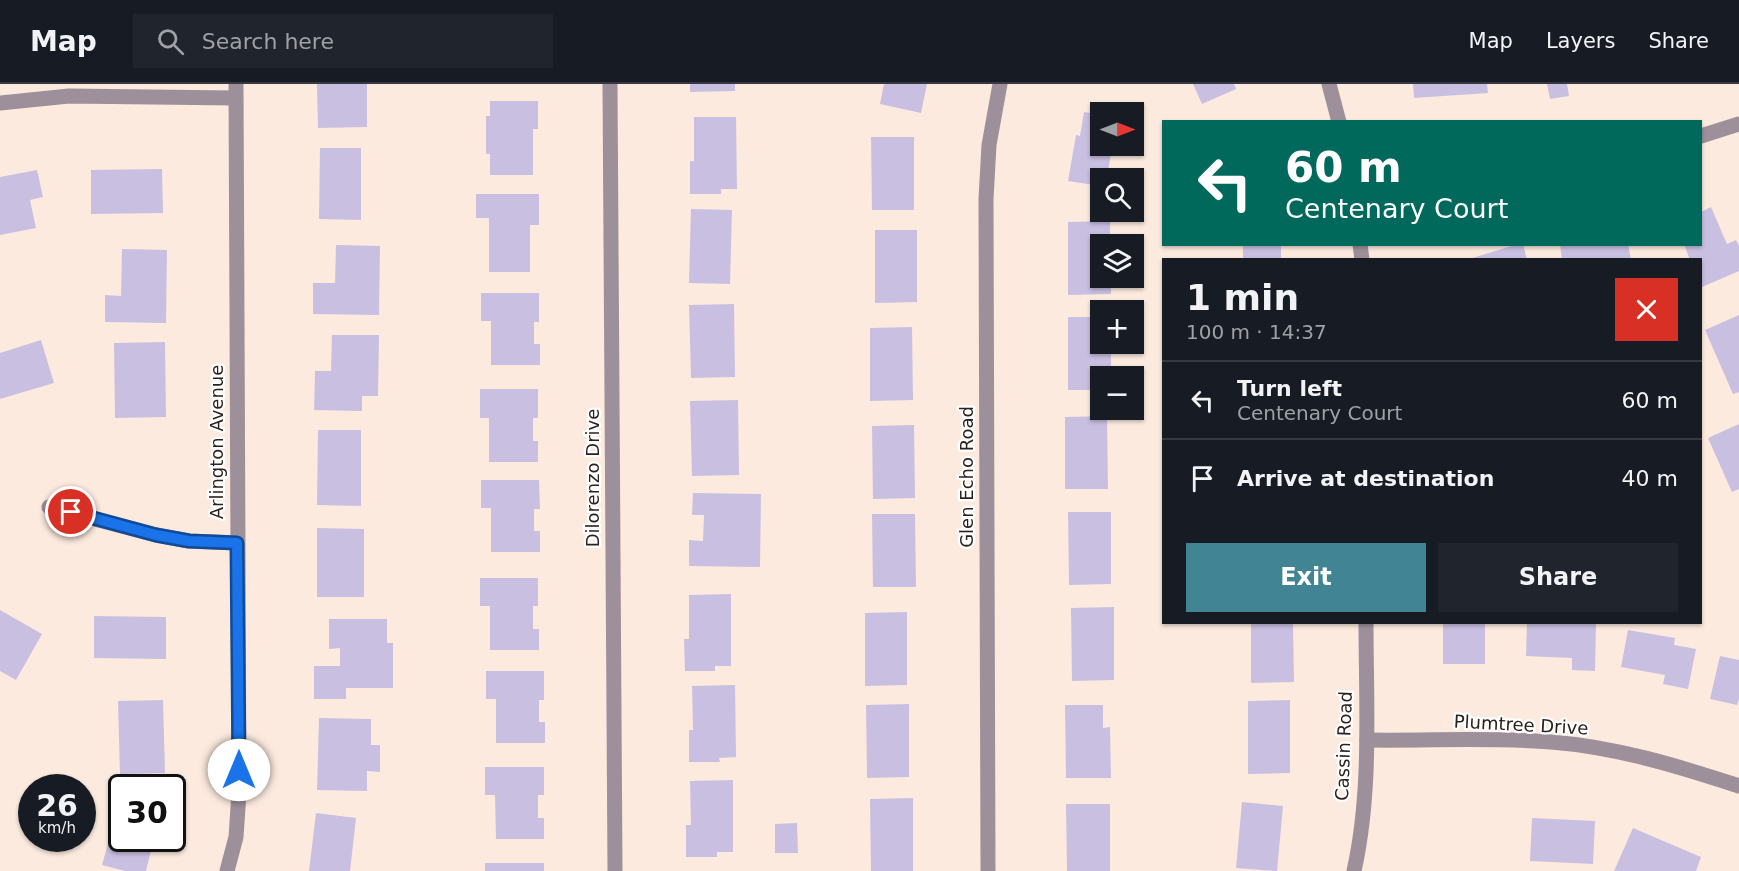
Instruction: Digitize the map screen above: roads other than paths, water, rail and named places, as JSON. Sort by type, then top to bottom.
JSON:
[{"type":"street","name":"Dilorenzo Drive","points":[[610,84],[615,871]]},
{"type":"street","name":"Glen Echo Road","points":[[988,871],[986,199],[989,145],[1000,84]]},
{"type":"street","points":[[1329,84],[1338,120]]},
{"type":"street","points":[[0,103],[79,95],[235,91]]},
{"type":"street","name":"Arlington Avenue","points":[[227,871],[236,837],[239,793],[235,91]]},
{"type":"street","points":[[1702,136],[1739,124]]},
{"type":"street","points":[[50,507],[156,535],[189,541],[237,543]]},
{"type":"street","name":"Cassin Road","points":[[1354,871],[1367,740],[1366,624]]},
{"type":"street","name":"Plumtree Drive","points":[[1367,740],[1552,742],[1605,749],[1662,761],[1739,786]]}]
